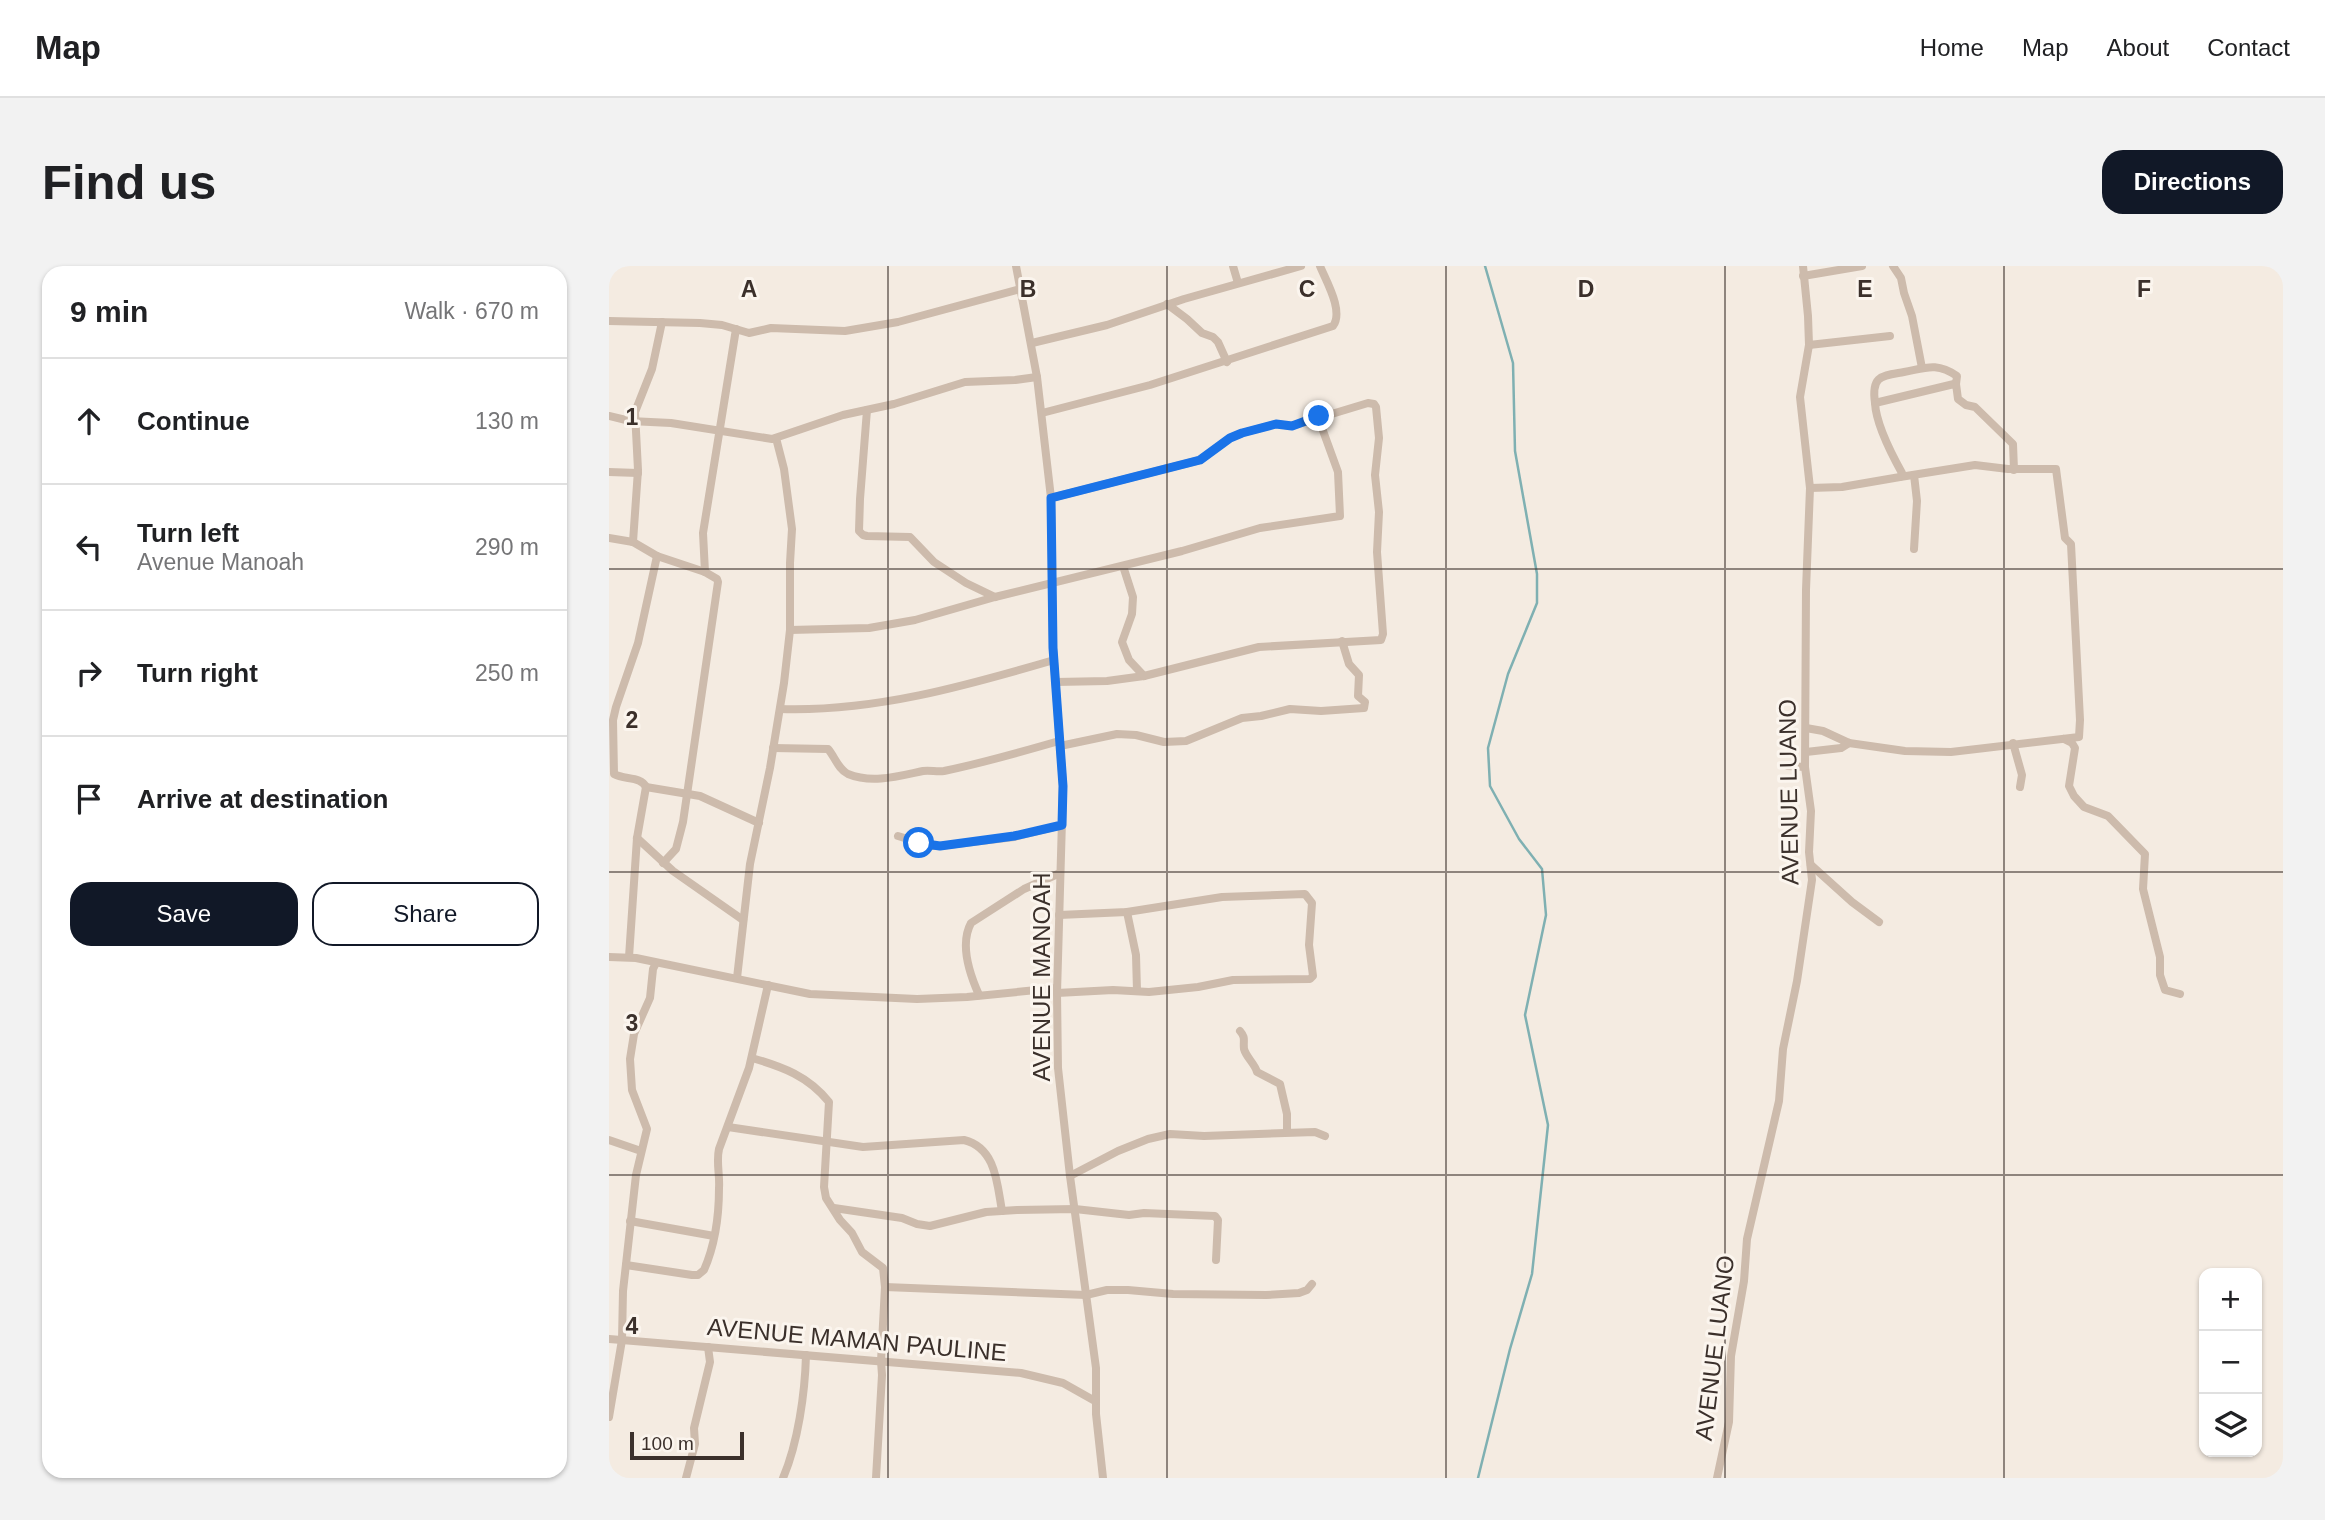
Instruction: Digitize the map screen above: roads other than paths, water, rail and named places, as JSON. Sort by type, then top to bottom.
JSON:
[{"type":"street","name":"AVENUE MANOAH","points":[[1016,266],[1037,377],[1051,498],[1054,660],[1063,786],[1057,990],[1058,1068],[1096,1368],[1095,1401],[1104,1478]]},
{"type":"street","points":[[1233,266],[1238,284]]},
{"type":"street","points":[[1031,343],[1107,325],[1167,304],[1301,266]]},
{"type":"street","points":[[1042,413],[1150,386],[1333,326],[1337,322],[1334,300],[1320,266]]},
{"type":"street","points":[[1803,271],[1862,266]]},
{"type":"street","points":[[1893,266],[1901,278],[1903,293],[1912,316],[1922,368]]},
{"type":"street","name":"AVENUE LUANO","points":[[1717,1478],[1729,1422],[1731,1356],[1744,1281],[1747,1239],[1779,1101],[1783,1049],[1797,981],[1812,880],[1809,852],[1811,811],[1805,766],[1806,590],[1810,488],[1800,397],[1809,345],[1803,271]]},
{"type":"street","points":[[609,321],[700,323],[749,333],[771,328],[831,331],[867,328],[1020,289]]},
{"type":"street","points":[[1167,304],[1202,333],[1213,337],[1227,362]]},
{"type":"street","points":[[633,542],[638,473],[635,412],[650,376],[662,322]]},
{"type":"street","points":[[705,572],[703,533],[736,329]]},
{"type":"street","points":[[1809,345],[1890,336]]},
{"type":"street","points":[[1901,477],[1902,473],[1876,411],[1875,385],[1883,375],[1935,366],[1955,373],[1959,378],[1956,384],[1958,400],[1975,407],[2013,444],[2014,470]]},
{"type":"street","points":[[609,416],[776,438],[806,426],[894,404],[965,382],[1037,377]]},
{"type":"street","points":[[1875,403],[1956,384]]},
{"type":"street","points":[[1051,498],[1200,460],[1230,438],[1242,433],[1276,424],[1292,426],[1369,403],[1374,404],[1379,430],[1375,475],[1379,512],[1377,552],[1383,638],[1378,641],[1259,647],[1144,676],[1107,681],[1056,682]]},
{"type":"street","points":[[867,410],[859,531],[867,536],[909,537],[934,562],[966,583],[995,597]]},
{"type":"street","points":[[790,630],[882,626],[915,620],[1260,528],[1340,516],[1338,472],[1318,417]]},
{"type":"street","points":[[737,978],[750,864],[780,709],[790,630],[792,529],[784,469],[776,438]]},
{"type":"street","points":[[1806,729],[1823,731],[1849,743],[1891,750],[1940,752],[2079,737],[2080,728],[2071,544],[2064,538],[2056,469],[2014,470],[1975,465],[1842,487],[1810,488]]},
{"type":"street","points":[[609,472],[638,473]]},
{"type":"street","points":[[1914,475],[1917,501],[1914,550]]},
{"type":"street","points":[[609,538],[633,542],[657,556],[705,572],[717,579],[688,793],[676,849],[663,863]]},
{"type":"street","points":[[629,957],[637,838],[646,787],[642,781],[614,774],[612,706],[638,643],[657,556]]},
{"type":"street","points":[[1123,566],[1133,597],[1132,614],[1122,642],[1129,660],[1144,676]]},
{"type":"street","points":[[773,748],[828,749],[835,756],[840,768],[847,773],[892,778],[926,771],[937,772],[1117,734],[1136,735],[1164,742],[1186,741],[1242,718],[1290,709],[1321,711],[1364,708],[1365,702],[1358,696],[1359,675],[1349,664],[1342,641]]},
{"type":"street","points":[[780,709],[809,710],[916,697],[1014,673],[1054,660]]},
{"type":"street","points":[[2064,739],[2075,748],[2069,786],[2074,796],[2084,807],[2108,816],[2145,855],[2143,889],[2160,957],[2160,975],[2165,990],[2181,994]]},
{"type":"street","points":[[1806,752],[1841,748],[1849,743]]},
{"type":"street","points":[[2013,743],[2022,775],[2020,787]]},
{"type":"street","points":[[1788,766],[1805,766]]},
{"type":"street","points":[[646,787],[688,793],[713,801],[759,823]]},
{"type":"street","points":[[898,836],[930,846],[940,846],[1014,836],[1062,825]]},
{"type":"street","points":[[637,838],[663,863],[743,920]]},
{"type":"street","points":[[1811,865],[1861,910],[1879,922]]},
{"type":"street","points":[[979,995],[968,972],[967,931],[971,923],[1024,889],[1061,873]]},
{"type":"street","points":[[609,957],[629,957],[810,993],[917,999],[1057,990],[1137,991],[1198,987],[1233,980],[1312,979],[1309,945],[1312,903],[1309,897],[1300,893],[1222,897],[1127,912],[1059,915]]},
{"type":"street","points":[[1127,912],[1136,955],[1137,991]]},
{"type":"street","points":[[609,1417],[622,1340],[626,1265],[636,1175],[647,1129],[632,1090],[630,1059],[635,1034],[650,998],[656,963]]},
{"type":"street","points":[[626,1265],[698,1275],[704,1270],[714,1236],[720,1185],[718,1156],[752,1058],[768,985]]},
{"type":"street","points":[[1240,1031],[1245,1039],[1245,1052],[1255,1063],[1257,1072],[1280,1084],[1287,1114],[1287,1132]]},
{"type":"street","points":[[752,1058],[797,1073],[829,1102],[824,1191],[862,1252],[883,1268],[883,1375],[876,1478]]},
{"type":"street","points":[[728,1127],[863,1147],[964,1140],[978,1144],[991,1162],[1002,1211]]},
{"type":"street","points":[[1070,1176],[1118,1151],[1163,1136],[1287,1132],[1315,1132],[1325,1136]]},
{"type":"street","points":[[609,1140],[642,1151]]},
{"type":"street","points":[[834,1208],[902,1218],[930,1226],[986,1212],[1002,1211],[1075,1209],[1129,1216],[1144,1213],[1217,1216],[1216,1260]]},
{"type":"street","points":[[631,1221],[714,1236]]},
{"type":"street","points":[[885,1287],[1086,1295],[1107,1290],[1266,1295],[1299,1293],[1312,1284]]},
{"type":"street","name":"AVENUE MAMAN PAULINE","points":[[609,1339],[1039,1376],[1076,1389],[1095,1401]]},
{"type":"street","points":[[686,1478],[695,1444],[694,1428],[710,1362],[708,1347]]},
{"type":"street","points":[[783,1478],[798,1421],[806,1355]]},
{"type":"waterway","points":[[1478,1478],[1532,1274],[1548,1125],[1525,1015],[1546,915],[1542,869],[1519,839],[1490,786],[1488,748],[1508,674],[1537,603],[1537,574],[1515,451],[1513,363],[1485,266]]}]
